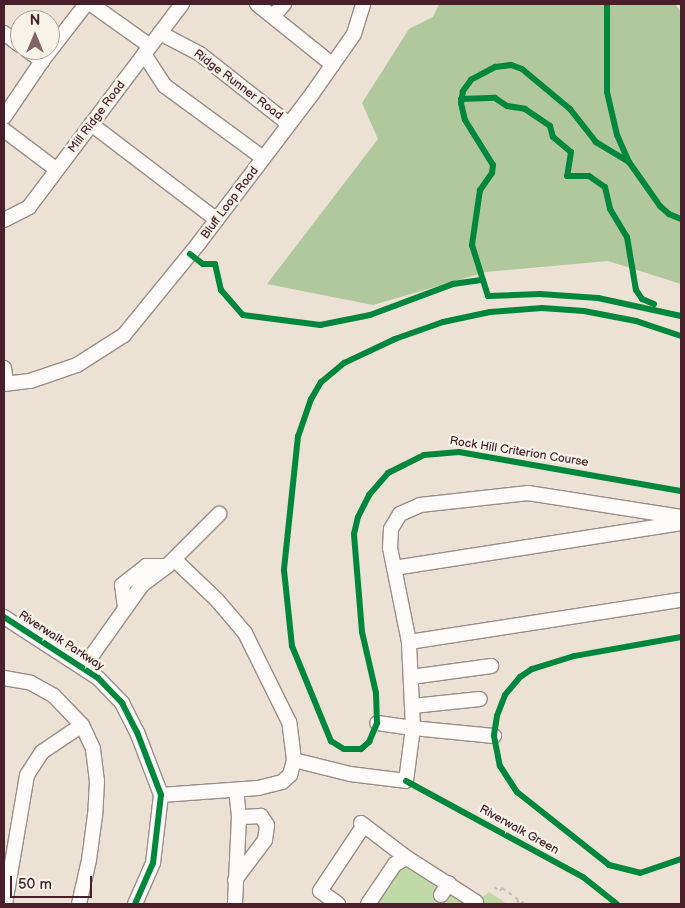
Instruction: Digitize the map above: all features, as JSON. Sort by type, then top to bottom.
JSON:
[{"type":"street","points":[[4,117],[42,61],[86,4]]},
{"type":"street","points":[[91,4],[147,50],[165,86],[263,158]]},
{"type":"street","name":"Mill Ridge Road","points":[[4,220],[29,207],[182,4]]},
{"type":"street","points":[[257,4],[333,65]]},
{"type":"street","points":[[273,16],[284,4]]},
{"type":"street","name":"Bluff Loop Road","points":[[5,383],[30,381],[77,365],[124,335],[217,220],[333,65],[354,34],[363,4]]},
{"type":"street","name":"Ridge Runner Road","points":[[160,33],[200,54],[289,124]]},
{"type":"street","points":[[91,124],[217,220]]},
{"type":"street","points":[[4,130],[57,170]]},
{"type":"street","points":[[4,368],[5,383]]},
{"type":"street","points":[[294,760],[350,774],[406,781],[413,728],[413,706],[409,642],[394,568],[391,529],[400,514],[420,505],[528,493],[681,517]]},
{"type":"street","points":[[83,668],[142,586],[170,563],[218,514]]},
{"type":"street","points":[[394,568],[681,522]]},
{"type":"street","points":[[161,795],[236,790],[282,782],[290,775],[294,760],[289,722],[245,634],[217,600],[170,563]]},
{"type":"street","points":[[409,642],[681,600]]},
{"type":"street","name":"Riverwalk Parkway","points":[[4,617],[98,678],[122,703],[161,795],[153,862],[135,904]]},
{"type":"street","points":[[411,678],[490,666]]},
{"type":"street","points":[[4,678],[31,683],[54,696],[82,725],[93,749],[97,781],[90,860],[79,904]]},
{"type":"street","points":[[413,706],[480,699]]},
{"type":"street","points":[[377,723],[494,736]]},
{"type":"street","points":[[5,904],[27,775],[42,752],[82,725]]},
{"type":"street","points":[[235,904],[240,817],[236,790]]},
{"type":"street","points":[[235,880],[264,840],[267,825],[261,816],[240,817]]},
{"type":"street","points":[[338,904],[320,891],[363,824],[445,889],[470,903]]},
{"type":"street","points":[[368,904],[395,864],[407,858]]},
{"type":"path","points":[[494,887],[500,891],[502,888],[525,904]]},
{"type":"path","points":[[517,899],[518,904]]},
{"type":"green space","points":[[439,4],[675,4],[681,12],[681,284],[608,261],[486,272],[373,305],[267,284],[378,139],[362,103],[409,29],[433,17]]},
{"type":"green space","points":[[407,858],[476,902],[489,892],[507,904],[368,904]]},
{"type":"cycle path","points":[[607,4],[607,92],[617,135],[629,162],[660,206],[669,214],[681,219]]},
{"type":"cycle path","points":[[629,162],[596,142],[570,109],[522,69],[511,65],[495,67],[471,80],[463,91],[461,103],[465,120],[493,165],[492,173],[480,190],[472,245],[488,296],[540,294],[598,298],[681,316]]},
{"type":"cycle path","points":[[461,99],[495,98],[507,106],[525,109],[550,126],[553,137],[571,152],[567,176],[589,176],[605,187],[610,209],[627,237],[636,290],[642,299],[654,304]]},
{"type":"cycle path","points":[[190,254],[203,264],[215,264],[221,290],[243,315],[320,325],[370,315],[453,284],[483,280]]},
{"type":"cycle path","name":"Rock Hill Criterion Course","points":[[681,336],[636,321],[584,311],[542,308],[490,312],[443,322],[395,339],[344,363],[321,382],[311,399],[298,436],[284,570],[292,646],[331,741],[344,749],[361,749],[369,742],[377,723],[376,693],[362,632],[354,534],[358,517],[369,495],[388,473],[424,455],[459,452],[681,491]]},
{"type":"cycle path","points":[[4,617],[98,678],[122,703],[137,732],[161,795],[153,863],[135,904]]},
{"type":"cycle path","points":[[681,637],[574,656],[532,669],[520,677],[505,695],[497,716],[494,736],[500,766],[517,792],[609,865],[640,873],[681,859]]},
{"type":"cycle path","name":"Riverwalk Green","points":[[406,781],[583,877],[617,904]]}]
